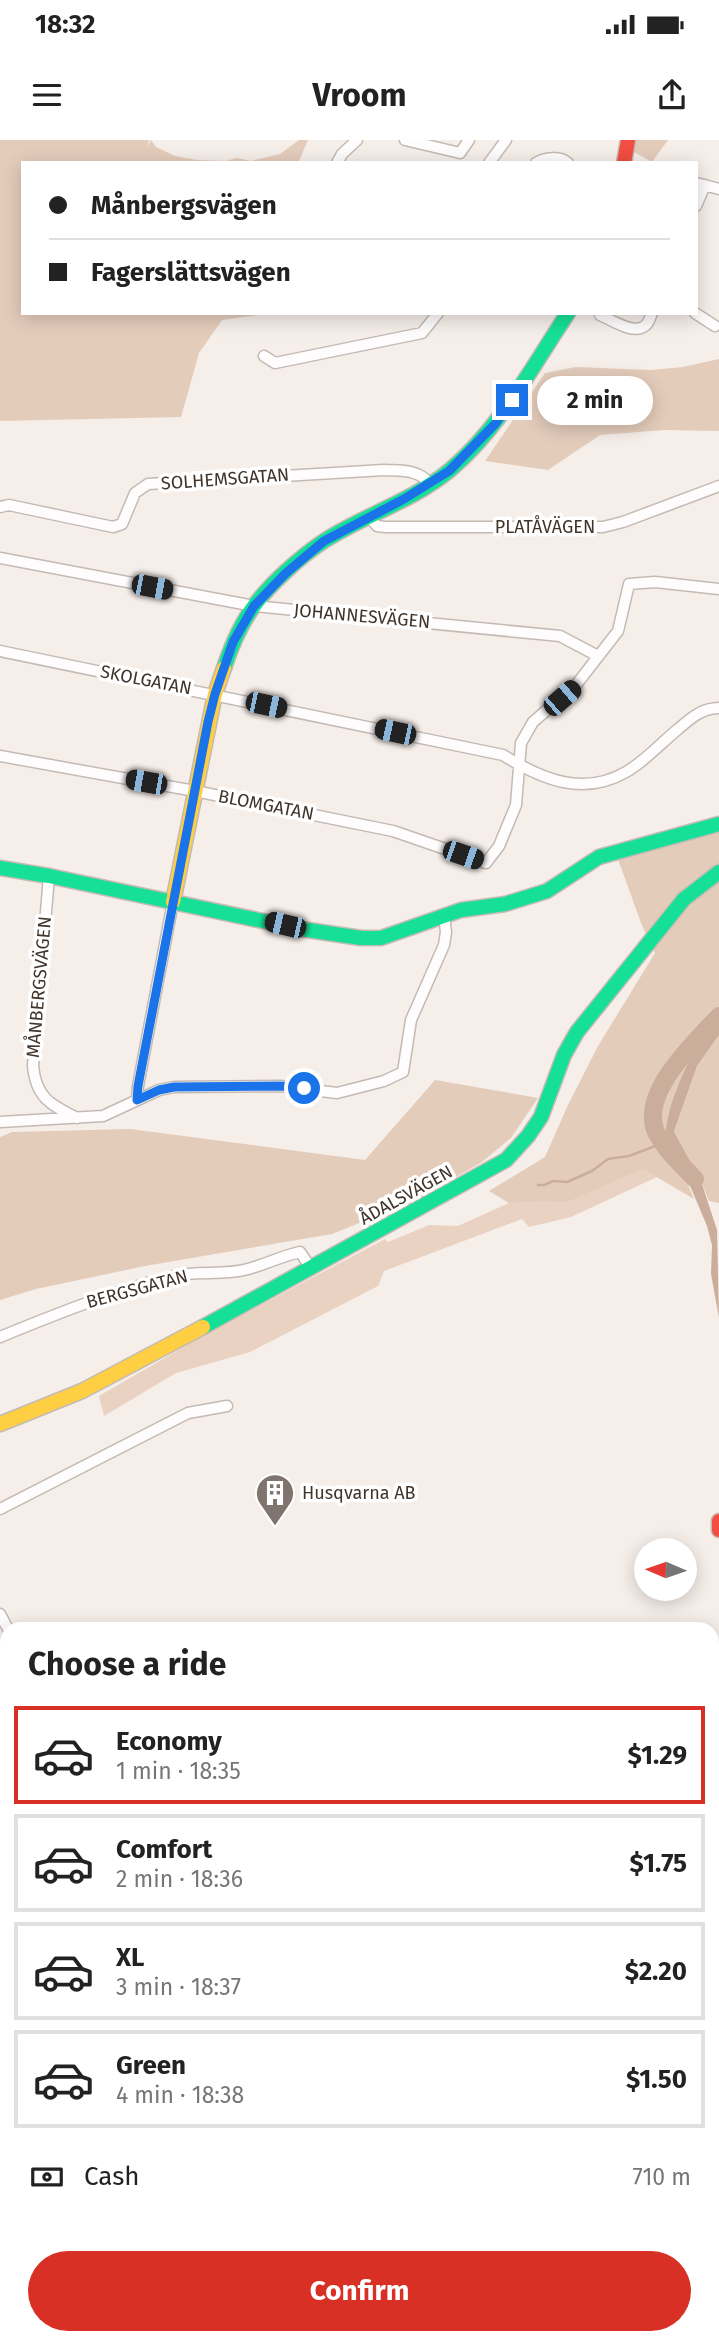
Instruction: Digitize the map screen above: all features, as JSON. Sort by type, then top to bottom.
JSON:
[{"type":"street","points":[[338,161],[357,140]]},
{"type":"street","points":[[405,140],[459,158],[469,140]]},
{"type":"street","points":[[490,161],[506,140]]},
{"type":"street","points":[[624,161],[628,140]]},
{"type":"street","points":[[540,161],[545,158],[565,161]]},
{"type":"street","points":[[701,184],[719,189]]},
{"type":"street","points":[[264,356],[275,363],[422,333],[436,315]]},
{"type":"street","points":[[137,1100],[215,694],[233,642],[254,606],[286,573],[324,541],[449,471],[496,423],[567,315]]},
{"type":"street","points":[[600,315],[633,329],[640,329],[646,326],[651,315]]},
{"type":"street","points":[[698,315],[715,326]]},
{"type":"street","name":"SOLHEMSGATAN","points":[[0,508],[9,505],[113,527],[122,524],[135,493],[148,484],[384,470],[417,473],[430,484]]},
{"type":"street","name":"PLATÅVÄGEN","points":[[369,517],[377,526],[385,527],[603,527],[624,522],[719,486]]},
{"type":"street","name":"JOHANNESVÄGEN","points":[[0,558],[254,606],[560,636],[598,656]]},
{"type":"street","points":[[521,766],[521,743],[533,722],[576,685],[618,631],[629,584],[655,582],[719,589]]},
{"type":"street","name":"SKOLGATAN","points":[[0,651],[503,755],[543,778],[569,783],[610,779],[627,772],[706,709],[719,708]]},
{"type":"street","name":"BLOMGATAN","points":[[0,756],[195,791],[393,831],[486,863],[499,846],[516,805],[521,766]]},
{"type":"street","points":[[0,868],[301,929],[361,938],[381,938],[461,910],[505,904],[547,891],[599,857],[719,824]]},
{"type":"street","name":"ÅDALSVÄGEN","points":[[0,1424],[91,1387],[281,1286],[506,1160],[541,1117],[565,1055],[578,1032],[684,899],[719,872]]},
{"type":"street","name":"MÅNBERGSVÄGEN","points":[[49,876],[33,1066],[35,1082],[44,1098],[77,1118]]},
{"type":"street","points":[[0,1122],[103,1116],[159,1090],[174,1087],[280,1086],[337,1093],[384,1081],[403,1072],[411,1020],[444,944],[444,915]]},
{"type":"street","name":"BERGSGATAN","points":[[0,1337],[74,1306],[175,1275],[225,1274],[300,1252],[311,1268]]},
{"type":"street","points":[[0,1509],[188,1413],[227,1406]]},
{"type":"street","points":[[719,1521],[719,1530]]},
{"type":"shaded area","points":[[0,140],[149,140],[147,147],[151,140],[156,147],[175,156],[225,161],[21,161],[21,315],[258,315],[222,320],[199,353],[181,417],[0,421]]},
{"type":"shaded area","points":[[299,140],[308,140],[299,161],[251,161],[280,154]]},
{"type":"shaded area","points":[[635,140],[668,140],[653,161],[632,151]]},
{"type":"shaded area","points":[[237,158],[251,161],[225,161]]},
{"type":"shaded area","points":[[719,359],[719,431],[664,430],[600,435],[548,470],[485,461],[545,373],[576,367],[650,370],[683,367]]},
{"type":"shaded area","points":[[719,832],[719,1011],[694,1049],[677,1087],[664,1141],[679,1162],[694,1199],[643,1169],[567,1202],[509,1203],[489,1191],[545,1157],[598,1046],[655,953],[618,859]]},
{"type":"shaded area","points":[[719,1011],[719,1035],[697,1066],[674,1132],[701,1181],[717,1230],[719,1318],[711,1274],[712,1245],[707,1226],[680,1162],[664,1141],[676,1089],[700,1041]]},
{"type":"shaded area","points":[[719,1035],[719,1203],[709,1201],[674,1133],[697,1066]]},
{"type":"shaded area","points":[[435,1080],[538,1098],[511,1138],[482,1162],[416,1200],[332,1234],[145,1266],[36,1289],[0,1300],[0,1137],[12,1132],[130,1129],[365,1160]]},
{"type":"shaded area","points":[[643,1169],[657,1177],[571,1217],[529,1227],[522,1219],[384,1271],[378,1286],[250,1352],[176,1373],[104,1416],[99,1396],[206,1334],[385,1239],[388,1242],[429,1225],[458,1226],[509,1203],[565,1202]]},
{"type":"waterway","points":[[695,1179],[674,1157],[656,1132],[653,1117],[655,1101],[672,1069],[719,1016]]},
{"type":"waterway","points":[[538,1185],[553,1181],[567,1182],[592,1171],[608,1159],[629,1156],[663,1143]]},
{"type":"traffic: fast","points":[[224,668],[236,636],[249,613],[268,589],[296,562],[339,532],[436,481],[468,453],[500,416],[567,315]]},
{"type":"traffic: fast","points":[[0,868],[301,929],[361,938],[381,938],[461,910],[505,904],[547,891],[599,857],[719,824]]},
{"type":"traffic: fast","points":[[203,1327],[506,1160],[541,1117],[564,1055],[577,1032],[684,899],[719,872]]},
{"type":"traffic: slow","points":[[173,902],[215,694],[224,668]]},
{"type":"traffic: slow","points":[[0,1424],[82,1391],[203,1327]]},
{"type":"traffic: jam","points":[[624,161],[628,140]]},
{"type":"traffic: jam","points":[[719,1521],[719,1530]]},
{"type":"place","name":"Husqvarna AB","points":[[275,1527]]},
{"type":"route","points":[[304,1088],[174,1087],[159,1090],[137,1100],[215,694],[233,642],[254,606],[286,573],[324,541],[404,499],[449,471],[496,423],[512,400]]}]
